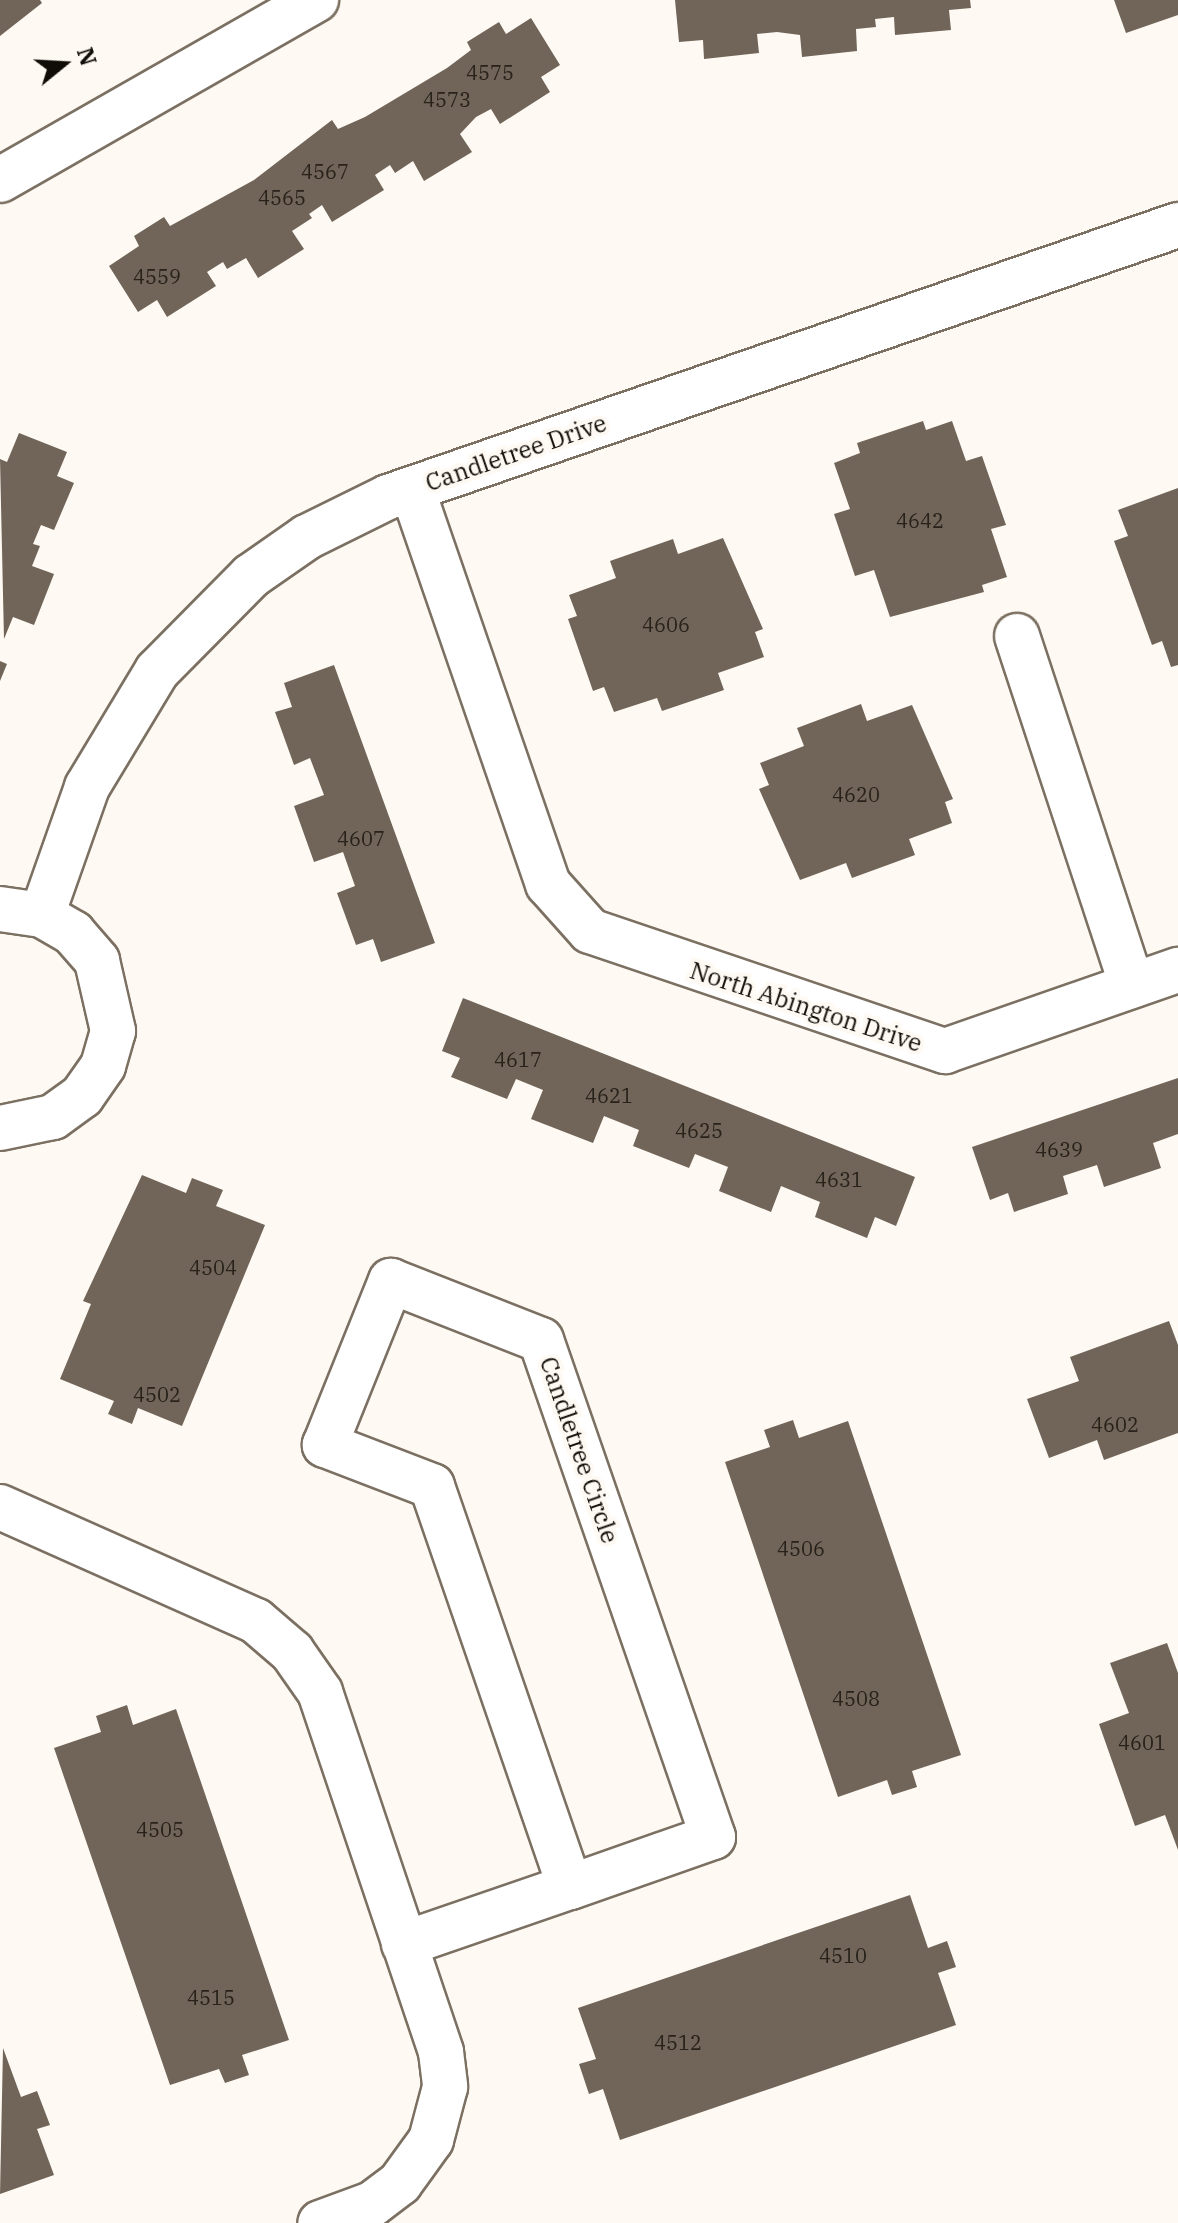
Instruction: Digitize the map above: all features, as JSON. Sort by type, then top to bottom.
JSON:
[{"type":"street","points":[[0,180],[316,0]]},
{"type":"street","name":"Candletree Drive","points":[[0,1128],[53,1117],[82,1096],[103,1066],[113,1031],[110,994],[97,961],[73,933],[21,912],[87,787],[170,654],[269,562],[349,515],[412,489],[1178,225]]},
{"type":"street","name":"North Abington Drive","points":[[412,489],[548,884],[576,922],[603,938],[945,1051],[1178,970]]},
{"type":"street","points":[[1017,636],[1132,986]]},
{"type":"street","name":"Candletree Circle","points":[[404,1944],[570,1887],[713,1837],[541,1340],[391,1281],[325,1445],[432,1486],[570,1887]]},
{"type":"street","points":[[0,1507],[256,1621],[292,1652],[320,1692],[441,2052],[443,2105],[421,2156],[388,2195],[320,2223]]},
{"type":"building","points":[[0,0],[40,0],[42,3],[0,36]]},
{"type":"building","points":[[675,0],[970,0],[971,8],[949,10],[951,30],[895,35],[894,17],[875,19],[876,27],[856,29],[857,51],[802,57],[800,35],[777,32],[757,34],[759,53],[704,59],[703,40],[679,42]]},
{"type":"building","points":[[1114,0],[1178,0],[1178,15],[1126,33]]},
{"type":"building","points":[[531,18],[560,65],[541,77],[550,92],[500,124],[491,109],[476,117],[460,134],[472,152],[424,181],[413,161],[395,173],[390,165],[375,175],[384,190],[332,222],[322,205],[309,214],[312,218],[292,231],[304,249],[258,278],[246,258],[227,269],[223,262],[207,272],[216,286],[167,317],[157,300],[138,312],[109,266],[139,246],[134,236],[164,217],[170,226],[254,180],[332,120],[338,129],[365,117],[447,68],[471,50],[467,42],[499,22],[506,34]]},
{"type":"building","points":[[923,421],[926,430],[952,421],[966,461],[982,456],[1006,525],[991,529],[1007,577],[982,585],[984,592],[890,617],[874,570],[855,576],[834,514],[850,509],[834,463],[860,453],[857,443]]},
{"type":"building","points":[[19,433],[67,452],[57,476],[74,483],[54,530],[41,525],[33,544],[40,546],[32,566],[54,574],[34,625],[13,617],[4,639],[0,459],[7,462]]},
{"type":"building","points":[[1178,488],[1178,665],[1171,667],[1162,641],[1152,645],[1114,541],[1128,536],[1118,510]]},
{"type":"building","points":[[723,538],[763,629],[755,632],[764,657],[718,673],[724,690],[662,711],[657,698],[614,712],[604,687],[593,691],[568,619],[577,616],[569,595],[616,578],[610,561],[673,539],[678,554]]},
{"type":"building","points":[[0,661],[7,664],[0,681]]},
{"type":"building","points":[[334,665],[435,943],[381,962],[373,939],[356,945],[337,893],[355,886],[343,852],[314,862],[294,806],[324,795],[310,758],[294,765],[275,712],[292,707],[284,683]]},
{"type":"building","points":[[861,704],[867,721],[912,705],[953,799],[945,802],[952,823],[909,839],[915,855],[852,878],[846,863],[800,880],[759,789],[769,785],[760,763],[804,746],[797,728]]},
{"type":"building","points":[[463,998],[915,1177],[896,1226],[875,1217],[867,1238],[815,1217],[820,1202],[781,1186],[771,1212],[719,1191],[728,1167],[695,1154],[689,1168],[633,1146],[639,1130],[604,1116],[593,1143],[531,1119],[543,1090],[516,1079],[507,1099],[451,1077],[460,1058],[442,1051]]},
{"type":"building","points":[[1178,1078],[1178,1134],[1153,1143],[1161,1168],[1104,1187],[1097,1165],[1063,1176],[1068,1194],[1014,1212],[1008,1193],[990,1200],[972,1147]]},
{"type":"building","points":[[142,1175],[186,1193],[192,1178],[223,1190],[216,1206],[265,1225],[182,1426],[138,1408],[132,1424],[108,1414],[114,1401],[60,1379],[91,1304],[83,1301]]},
{"type":"building","points":[[1169,1321],[1178,1345],[1178,1433],[1104,1460],[1097,1440],[1049,1458],[1027,1399],[1079,1381],[1070,1357]]},
{"type":"building","points":[[793,1420],[799,1438],[848,1421],[961,1755],[912,1771],[917,1787],[892,1795],[887,1780],[838,1797],[725,1462],[770,1447],[764,1430]]},
{"type":"building","points":[[1167,1643],[1178,1673],[1178,1850],[1165,1815],[1135,1826],[1099,1724],[1129,1713],[1110,1663]]},
{"type":"building","points":[[127,1705],[133,1725],[176,1709],[289,2040],[242,2055],[249,2075],[225,2083],[219,2069],[170,2085],[54,1748],[101,1732],[96,1716]]},
{"type":"building","points":[[910,1895],[928,1948],[947,1941],[956,1967],[938,1973],[956,2025],[620,2140],[603,2089],[589,2094],[579,2064],[596,2059],[578,2008]]},
{"type":"building","points":[[3,2048],[21,2097],[37,2091],[50,2125],[37,2129],[54,2175],[0,2194]]}]
